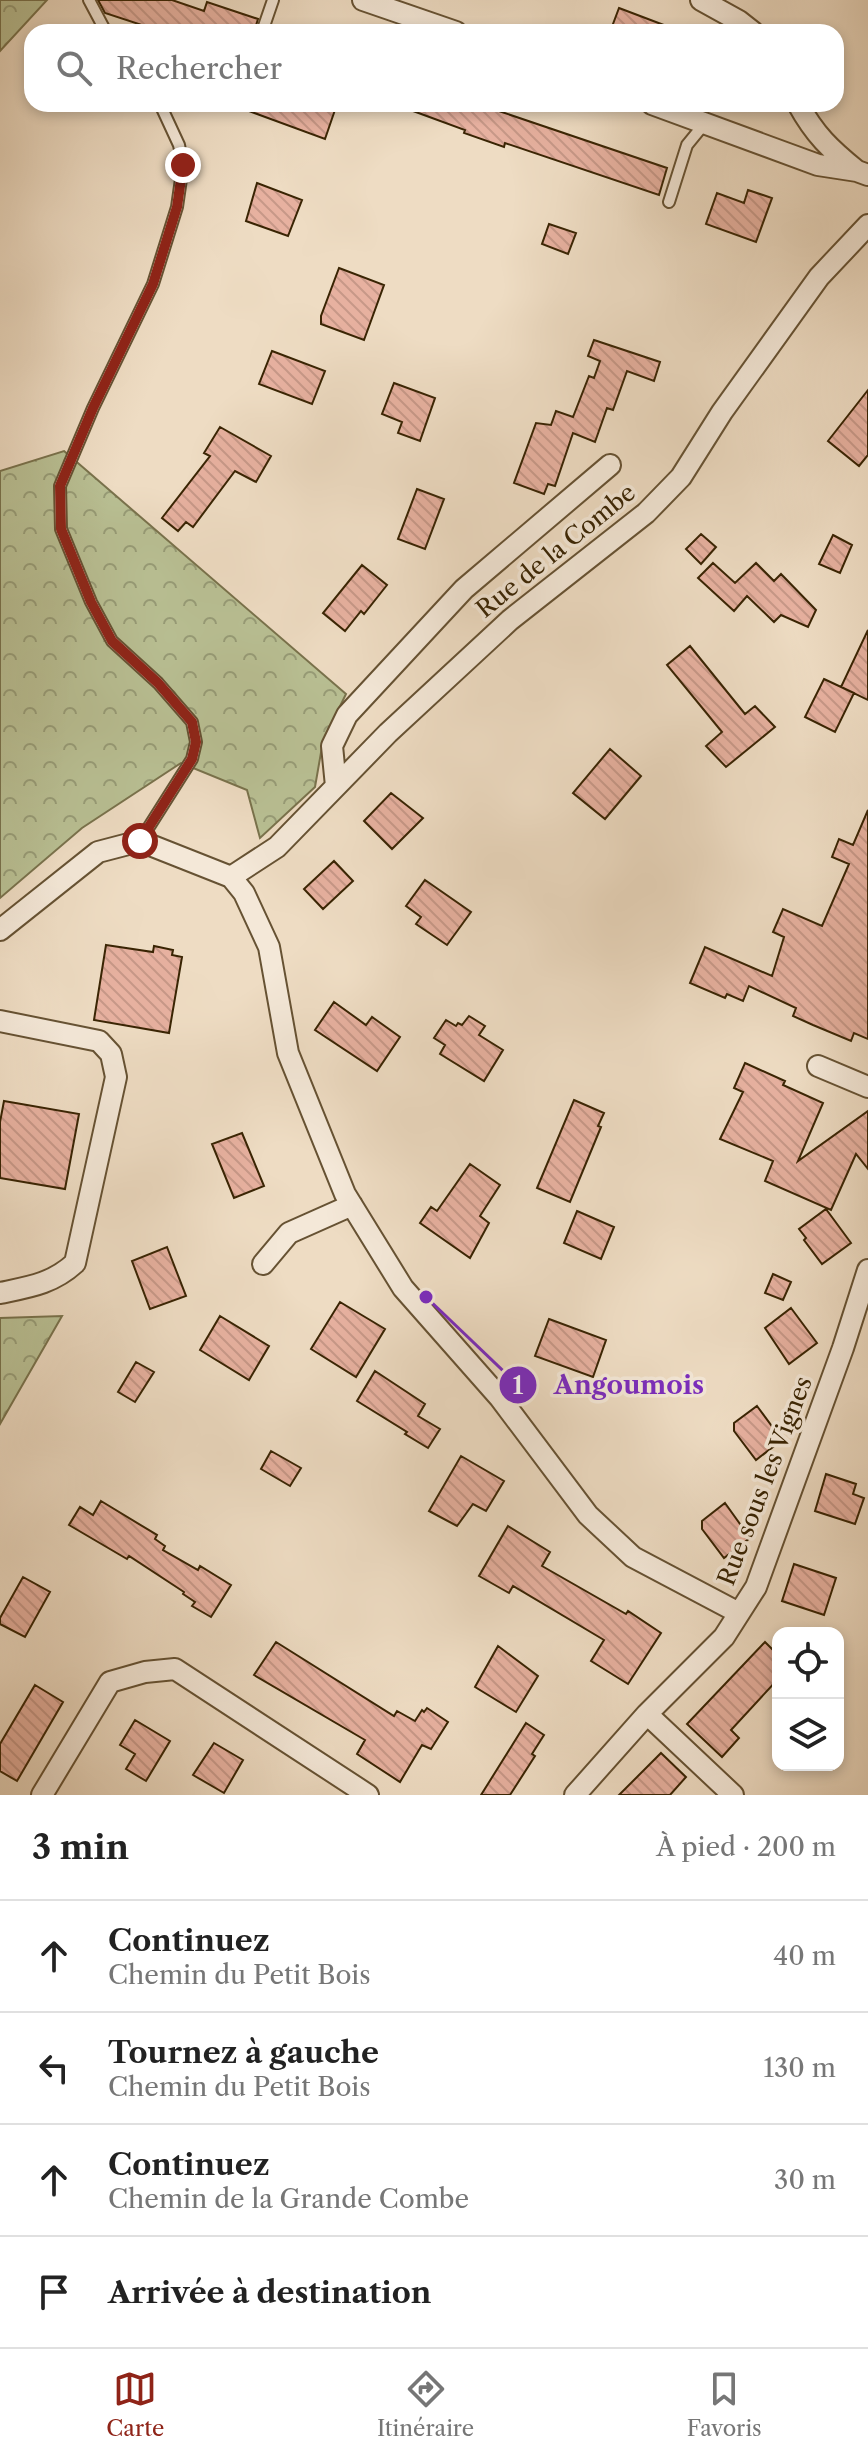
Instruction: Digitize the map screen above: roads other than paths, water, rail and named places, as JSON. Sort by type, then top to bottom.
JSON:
[{"type":"street","points":[[363,0],[433,24]]},
{"type":"street","points":[[701,0],[743,24]]},
{"type":"street","points":[[674,112],[818,165],[863,173]]},
{"type":"street","points":[[802,112],[824,144],[863,173]]},
{"type":"street","name":"Rue de la Combe","points":[[231,877],[277,847],[388,733],[510,620],[646,513],[681,477],[722,412],[819,277],[868,225]]},
{"type":"street","points":[[336,786],[332,746],[347,715],[464,589],[610,465]]},
{"type":"street","points":[[0,930],[98,852],[140,841],[231,877],[244,893],[269,947],[288,1053],[345,1194],[403,1288],[500,1398],[588,1515],[633,1557],[739,1613]]},
{"type":"street","points":[[0,1021],[99,1041],[111,1054],[116,1077],[75,1263],[61,1276],[43,1284],[0,1293]]},
{"type":"street","points":[[818,1066],[868,1087]]},
{"type":"street","points":[[263,1264],[289,1233],[352,1205]]},
{"type":"street","name":"Rue sous les Vignes","points":[[575,1795],[647,1714],[724,1637],[756,1587],[788,1505],[868,1270]]},
{"type":"street","points":[[42,1795],[110,1682],[145,1672],[175,1669],[368,1795]]},
{"type":"street","points":[[647,1714],[733,1795]]},
{"type":"lane","points":[[89,0],[102,24]]},
{"type":"lane","points":[[265,24],[273,0]]},
{"type":"lane","points":[[140,841],[192,759],[196,742],[192,722],[158,683],[112,641],[91,602],[61,529],[60,486],[93,408],[153,284],[177,207],[183,165],[179,145],[164,112]]},
{"type":"lane","points":[[669,202],[687,145],[705,123]]},
{"type":"place","name":"Angoumois","points":[[426,1297]]}]
